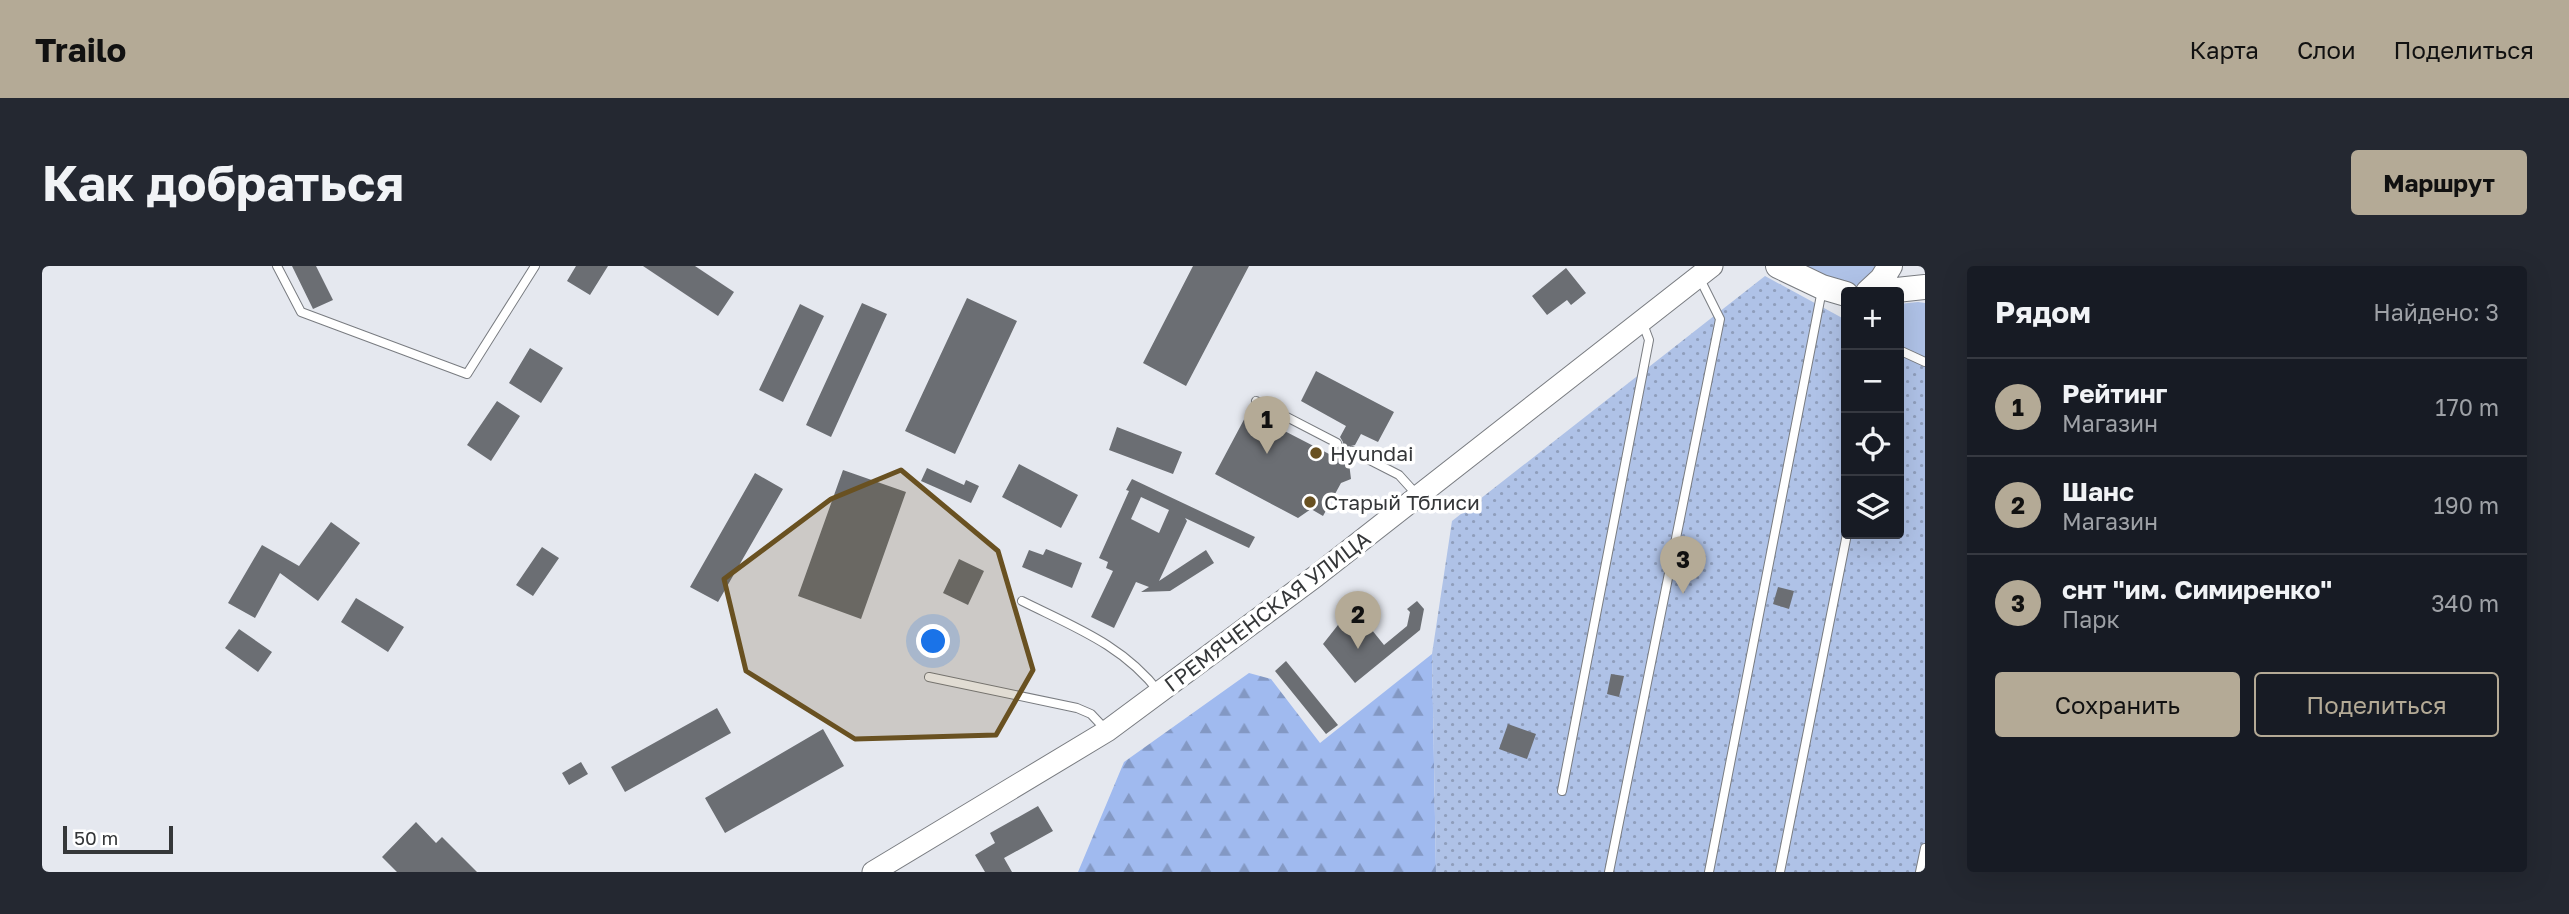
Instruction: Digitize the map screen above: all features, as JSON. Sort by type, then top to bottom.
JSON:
[{"type":"main road","points":[[1778,266],[1822,287],[1841,293]]},
{"type":"main road","name":"ГРЕМЯЧЕНСКАЯ УЛИЦА","points":[[873,872],[1107,731],[1327,568],[1708,270]]},
{"type":"main road","points":[[1873,287],[1886,274],[1925,287]]},
{"type":"lane","points":[[277,266],[301,312],[467,374],[535,266]]},
{"type":"lane","points":[[1609,872],[1720,319],[1708,270]]},
{"type":"lane","points":[[1709,872],[1822,287]]},
{"type":"lane","points":[[1562,791],[1648,340],[1642,323]]},
{"type":"lane","points":[[1904,352],[1925,362]]},
{"type":"lane","points":[[1256,401],[1337,443]]},
{"type":"lane","points":[[1352,451],[1399,475],[1418,496]]},
{"type":"lane","points":[[1780,872],[1846,539]]},
{"type":"lane","points":[[1022,601],[1125,656],[1145,673],[1160,692]]},
{"type":"lane","points":[[929,677],[1077,708],[1091,714],[1107,731]]},
{"type":"lane","points":[[1920,872],[1925,848]]},
{"type":"highlighted area","points":[[901,470],[998,551],[1033,670],[996,735],[855,739],[746,671],[724,579],[831,499]]},
{"type":"shaded area","points":[[1803,266],[1876,266],[1861,284],[1852,287]]},
{"type":"shaded area","points":[[1765,276],[1841,317],[1841,539],[1904,539],[1904,351],[1925,362],[1925,872],[1436,872],[1432,654],[1452,521]]},
{"type":"shaded area","points":[[1904,303],[1925,303],[1925,362],[1904,351]]},
{"type":"green space","points":[[1432,654],[1436,872],[1078,872],[1124,762],[1249,673],[1271,679],[1320,743]]},
{"type":"building","points":[[292,266],[316,266],[333,300],[313,309]]},
{"type":"building","points":[[576,266],[608,266],[590,295],[567,281]]},
{"type":"building","points":[[643,266],[695,266],[734,292],[718,316]]},
{"type":"building","points":[[1193,266],[1249,266],[1186,386],[1143,363]]},
{"type":"building","points":[[1566,268],[1586,293],[1571,305],[1567,300],[1547,315],[1532,296]]},
{"type":"building","points":[[967,298],[1017,321],[955,454],[905,431]]},
{"type":"building","points":[[862,303],[887,314],[831,437],[806,425]]},
{"type":"building","points":[[800,304],[824,316],[783,402],[759,390]]},
{"type":"building","points":[[530,348],[563,368],[541,403],[509,383]]},
{"type":"building","points":[[1316,371],[1394,412],[1378,442],[1361,434],[1355,445],[1347,447],[1351,479],[1341,483],[1323,516],[1311,509],[1298,518],[1215,474],[1248,412],[1331,455],[1334,449],[1341,448],[1343,442],[1340,437],[1346,426],[1301,401]]},
{"type":"building","points":[[497,401],[520,416],[491,461],[467,445]]},
{"type":"building","points":[[1117,427],[1182,452],[1173,474],[1109,450]]},
{"type":"building","points":[[1019,464],[1078,495],[1061,528],[1002,497]]},
{"type":"building","points":[[927,468],[964,485],[966,480],[979,486],[971,503],[921,481]]},
{"type":"building","points":[[843,470],[906,492],[861,619],[798,596]]},
{"type":"building","points":[[755,473],[783,489],[718,602],[690,587]]},
{"type":"building","points":[[1132,479],[1255,537],[1249,548],[1185,518],[1187,521],[1159,581],[1206,550],[1214,563],[1170,591],[1141,592],[1149,587],[1136,582],[1114,628],[1091,617],[1113,571],[1106,568],[1108,562],[1099,558],[1129,491],[1126,490]],"holes":[[[1141,497],[1169,510],[1159,533],[1131,519]]]},
{"type":"building","points":[[331,522],[360,543],[318,601],[280,573],[255,618],[228,603],[262,545],[299,566]]},
{"type":"building","points":[[542,547],[559,558],[533,596],[516,585]]},
{"type":"building","points":[[1046,549],[1082,563],[1072,588],[1022,567],[1029,550],[1043,555]]},
{"type":"building","points":[[959,559],[984,571],[968,605],[943,593]]},
{"type":"building","points":[[1778,587],[1794,591],[1789,609],[1773,604]]},
{"type":"building","points":[[356,598],[404,627],[388,652],[341,622]]},
{"type":"building","points":[[1417,601],[1424,609],[1420,630],[1355,683],[1323,644],[1338,625],[1359,614],[1384,645],[1407,626],[1410,612],[1407,609]]},
{"type":"building","points":[[239,629],[272,652],[258,672],[225,648]]},
{"type":"building","points":[[1286,661],[1338,725],[1326,734],[1275,671]]},
{"type":"building","points":[[1611,674],[1624,676],[1619,697],[1607,694]]},
{"type":"building","points":[[717,708],[731,733],[625,792],[611,767]]},
{"type":"building","points":[[1508,724],[1536,734],[1527,759],[1499,749]]},
{"type":"building","points":[[823,729],[844,766],[725,833],[705,798]]},
{"type":"building","points":[[581,762],[588,774],[569,785],[562,773]]},
{"type":"building","points":[[1038,806],[1053,831],[1004,858],[1012,872],[985,872],[975,855],[995,843],[990,833]]},
{"type":"building","points":[[416,822],[436,843],[442,837],[477,872],[397,872],[382,857]]},
{"type":"place","name":"Hyundai","points":[[1316,453]]},
{"type":"place","name":"Рейтинг","points":[[1267,454]]},
{"type":"place","name":"Старый Тблиси","points":[[1310,502]]},
{"type":"place","name":"снт \"им. Симиренко\"","points":[[1683,594]]},
{"type":"place","name":"Шанс","points":[[1358,649]]}]
